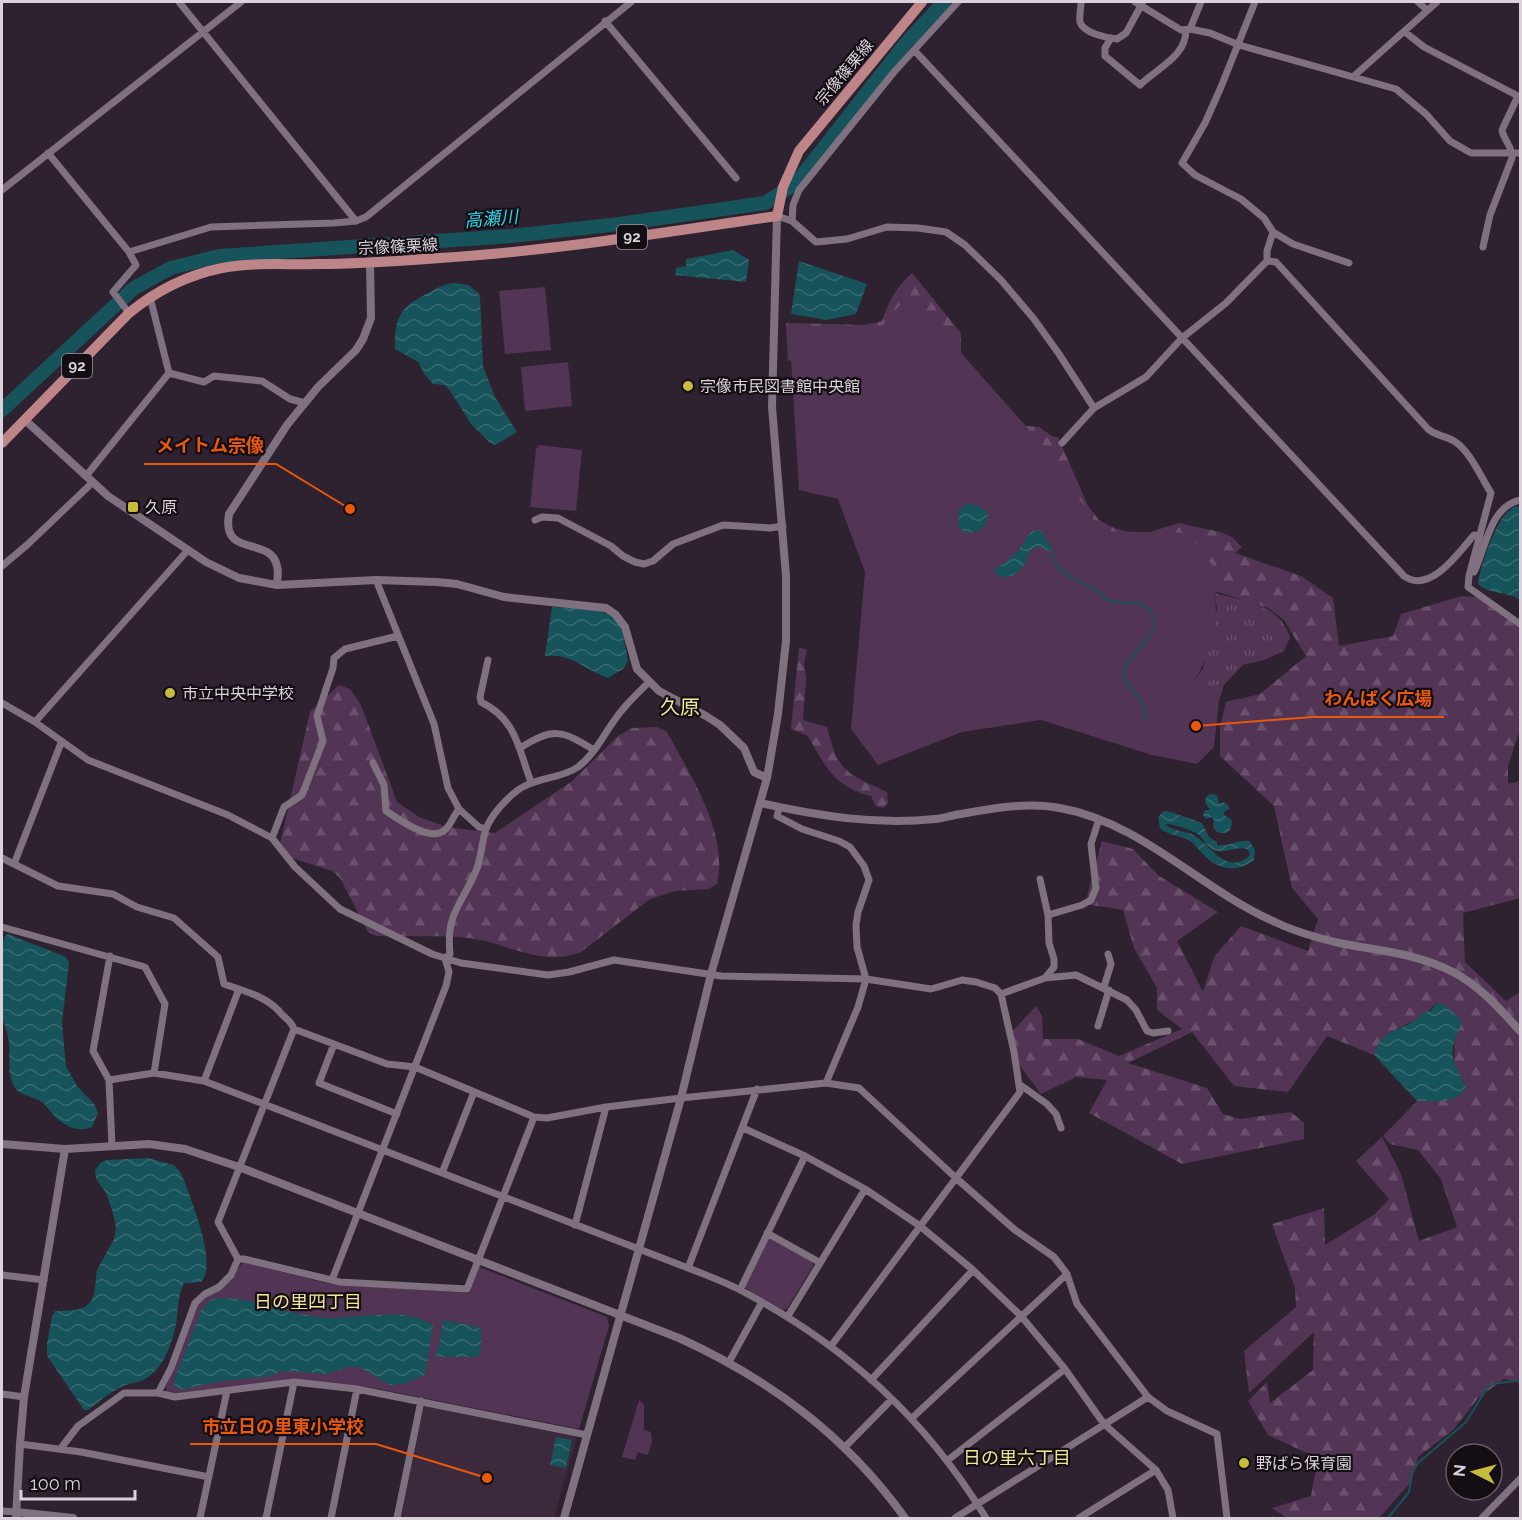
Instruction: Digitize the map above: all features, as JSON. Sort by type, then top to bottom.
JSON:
[{"type":"main road","name":"宗像篠栗線","points":[[2,443],[127,310],[189,277],[224,267],[258,264],[370,263],[539,250],[777,216],[783,187],[800,151],[922,2]]},
{"type":"street","points":[[179,2],[356,221]]},
{"type":"street","points":[[2,190],[241,2]]},
{"type":"street","points":[[129,252],[211,227],[334,224],[366,217],[631,2]]},
{"type":"street","points":[[792,221],[793,205],[800,190],[914,50],[958,2]]},
{"type":"street","points":[[1081,2],[1080,22],[1090,32],[1117,39],[1126,33],[1140,3],[1181,30],[1210,33],[1239,45],[1396,89],[1407,96],[1450,141],[1463,150],[1471,153],[1516,152]]},
{"type":"street","points":[[1111,38],[1105,48],[1105,56],[1140,85],[1173,60],[1201,2]]},
{"type":"street","points":[[1255,2],[1205,123],[1182,163],[1195,175],[1241,198],[1264,218],[1273,232],[1293,244],[1348,262]]},
{"type":"street","points":[[1418,2],[1427,10]]},
{"type":"street","points":[[1354,76],[1437,2]]},
{"type":"street","points":[[605,21],[736,178]]},
{"type":"street","points":[[1405,32],[1424,47],[1518,96],[1502,130],[1504,138],[1516,152]]},
{"type":"street","points":[[914,50],[1410,580],[1421,581],[1440,572],[1474,535],[1480,536]]},
{"type":"street","points":[[1483,248],[1490,215],[1516,152]]},
{"type":"street","points":[[48,153],[129,252],[136,265],[113,292],[127,310]]},
{"type":"street","points":[[564,1518],[681,1098],[711,974],[767,778],[778,714],[786,640],[786,576],[772,407],[777,216],[792,221],[816,242],[847,238],[887,226],[946,232],[964,245],[1001,280],[1028,311],[1094,408]]},
{"type":"street","points":[[1062,443],[1094,408],[1146,377],[1182,338],[1226,303],[1267,261],[1267,251],[1273,232]]},
{"type":"street","points":[[1267,261],[1276,262],[1428,429],[1454,441],[1470,459],[1491,493],[1468,587],[1521,624]]},
{"type":"street","points":[[277,585],[278,566],[273,556],[266,550],[246,546],[235,540],[228,530],[228,520],[232,507],[287,425],[304,403],[356,350],[363,339],[371,318],[370,263]]},
{"type":"street","points":[[150,297],[169,373]]},
{"type":"street","points":[[169,373],[204,382],[214,376],[261,381],[290,399],[304,403]]},
{"type":"street","points":[[2,566],[27,545],[90,479],[169,373]]},
{"type":"street","points":[[25,420],[108,496],[188,550],[230,574],[258,583],[277,585],[376,580],[457,584],[504,597],[606,608],[621,620],[625,627],[634,664],[649,682],[670,697],[720,725],[744,748],[754,772],[767,778]]},
{"type":"street","points":[[1469,576],[1475,572],[1497,516],[1508,504],[1521,500]]},
{"type":"street","points":[[535,519],[558,518],[611,546],[623,556],[644,564],[653,561],[673,544],[723,525],[754,525],[770,528],[783,526]]},
{"type":"street","points":[[35,723],[188,550]]},
{"type":"street","points":[[376,580],[434,724],[448,788],[459,809],[479,827],[486,829]]},
{"type":"street","points":[[272,838],[284,807],[302,795],[323,741],[317,716],[333,668],[334,658],[345,649],[398,636]]},
{"type":"street","points":[[488,660],[480,697],[481,702],[505,718],[520,748],[531,782]]},
{"type":"street","points":[[445,958],[450,954],[448,935],[451,920],[482,857],[486,829],[493,817],[516,791],[531,782],[577,768],[594,750],[623,709],[649,682]]},
{"type":"street","points":[[2,703],[88,760],[228,815],[272,838],[295,867],[340,909],[422,950],[461,963],[548,975],[614,960],[721,976],[866,979],[931,989],[962,980],[976,981],[995,988],[1001,994],[1020,1092],[831,1346]]},
{"type":"street","points":[[520,748],[549,733],[565,734],[594,750]]},
{"type":"street","points":[[14,864],[61,743]]},
{"type":"street","points":[[373,764],[384,785],[386,811],[411,827],[430,833],[445,830],[459,809]]},
{"type":"street","points":[[760,803],[833,818],[869,821],[938,819],[997,808],[1031,806],[1060,808],[1099,819],[1154,846],[1216,890],[1274,922],[1296,931],[1341,943],[1401,952],[1436,963],[1478,988],[1521,1031]]},
{"type":"street","points":[[779,807],[777,816],[802,829],[850,847],[864,866],[869,880],[856,925],[857,947],[866,979],[858,1007],[826,1083]]},
{"type":"street","points":[[1048,915],[1091,900],[1096,888],[1091,844],[1099,819]]},
{"type":"street","points":[[2,858],[58,886],[113,894],[136,907],[174,918],[218,957],[224,984],[274,1005],[292,1023],[294,1029],[218,1222],[238,1259]]},
{"type":"street","points":[[1040,879],[1048,915],[1049,943],[1054,967],[1045,978]]},
{"type":"street","points":[[2,927],[146,967],[165,1004],[154,1072]]},
{"type":"street","points":[[1098,1026],[1111,964],[1108,954]]},
{"type":"street","points":[[110,956],[93,1051],[109,1080],[112,1146]]},
{"type":"street","points":[[333,1280],[446,986],[449,972],[445,958]]},
{"type":"street","points":[[1001,994],[1045,978],[1076,975],[1127,1000],[1136,1010],[1147,1031],[1153,1033],[1168,1031]]},
{"type":"street","points":[[204,1081],[239,989]]},
{"type":"street","points":[[294,1029],[387,1064],[415,1067],[534,1117],[547,1118],[606,1107],[757,1089],[826,1083],[860,1088],[956,1178],[1016,1230],[1054,1257],[1067,1274],[1077,1304],[1148,1397],[1167,1411],[1217,1434],[1227,1518]]},
{"type":"street","points":[[333,1044],[319,1083],[397,1114]]},
{"type":"street","points":[[109,1080],[154,1072],[204,1081],[740,1290],[788,1316],[831,1346],[892,1399],[912,1418],[948,1460],[986,1518]]},
{"type":"street","points":[[1019,1084],[1047,1104],[1056,1114],[1061,1128]]},
{"type":"street","points":[[687,1268],[757,1089]]},
{"type":"street","points":[[442,1173],[474,1092]]},
{"type":"street","points":[[575,1225],[606,1107]]},
{"type":"street","points":[[238,1259],[333,1280],[467,1289],[534,1117]]},
{"type":"street","points":[[743,1128],[805,1156],[865,1189],[920,1226],[973,1270],[1021,1316],[1065,1369],[1104,1424],[1156,1470],[1168,1490],[1173,1518]]},
{"type":"street","points":[[2,1144],[65,1149],[149,1144],[185,1149],[239,1167],[679,1338],[729,1362],[796,1405],[845,1447],[905,1518]]},
{"type":"street","points":[[16,1515],[24,1397],[65,1149]]},
{"type":"street","points":[[740,1290],[805,1156]]},
{"type":"street","points":[[788,1316],[865,1189]]},
{"type":"street","points":[[767,1233],[819,1262]]},
{"type":"street","points":[[158,1393],[171,1368],[195,1303],[205,1294],[219,1287],[231,1275],[238,1259]]},
{"type":"street","points":[[871,1380],[973,1270]]},
{"type":"street","points":[[912,1418],[1067,1274]]},
{"type":"street","points":[[2,1275],[44,1280]]},
{"type":"street","points":[[729,1362],[762,1302]]},
{"type":"street","points":[[948,1460],[1065,1369]]},
{"type":"street","points":[[61,1448],[83,1422],[124,1393],[158,1393],[175,1397],[294,1382],[357,1389],[587,1435]]},
{"type":"street","points":[[266,1518],[294,1382]]},
{"type":"street","points":[[331,1518],[357,1389]]},
{"type":"street","points":[[200,1518],[227,1391]]},
{"type":"street","points":[[2,1394],[24,1397]]},
{"type":"street","points":[[955,1518],[1148,1397]]},
{"type":"street","points":[[845,1447],[892,1399]]},
{"type":"street","points":[[397,1518],[421,1401]]},
{"type":"street","points":[[20,1444],[61,1448],[209,1477]]},
{"type":"street","points":[[1079,1518],[1156,1470]]},
{"type":"street","points":[[1482,1518],[1521,1479]]},
{"type":"street","points":[[2,1511],[16,1515],[73,1518]]},
{"type":"shaded area","points":[[427,1406],[577,1437],[554,1518],[401,1518],[423,1408]]},
{"type":"green space","points":[[912,273],[961,333],[961,360],[1017,425],[1039,427],[1053,437],[1058,437],[1088,506],[1099,520],[1114,528],[1140,535],[1179,523],[1232,537],[1242,547],[1235,553],[1301,576],[1333,598],[1339,646],[1393,636],[1401,614],[1462,596],[1477,597],[1517,624],[1520,631],[1520,730],[1508,766],[1508,784],[1520,781],[1520,898],[1463,913],[1465,962],[1506,1001],[1520,992],[1520,1383],[1504,1379],[1479,1397],[1453,1430],[1418,1457],[1411,1482],[1379,1518],[1287,1518],[1272,1508],[1311,1496],[1318,1458],[1268,1435],[1248,1401],[1267,1382],[1270,1403],[1313,1370],[1314,1332],[1249,1393],[1244,1351],[1296,1307],[1295,1288],[1272,1224],[1324,1208],[1325,1245],[1375,1214],[1389,1199],[1356,1161],[1382,1137],[1401,1174],[1419,1241],[1457,1227],[1441,1179],[1418,1150],[1390,1144],[1383,1136],[1417,1101],[1427,1101],[1446,1079],[1454,1061],[1455,1052],[1452,1012],[1437,1003],[1416,1021],[1388,1034],[1380,1042],[1374,1055],[1327,1036],[1288,1092],[1234,1086],[1192,1032],[1128,1063],[1207,1088],[1223,1114],[1240,1119],[1291,1112],[1304,1123],[1304,1139],[1182,1164],[1089,1113],[1107,1080],[1076,1077],[1041,1094],[1020,1066],[1009,1035],[1036,1006],[1042,1016],[1043,1039],[1078,1039],[1119,1056],[1182,1029],[1157,1010],[1157,988],[1134,948],[1123,910],[1085,904],[1102,841],[1133,849],[1159,876],[1218,912],[1177,941],[1203,992],[1214,957],[1241,926],[1308,951],[1318,919],[1292,888],[1274,806],[1220,756],[1220,726],[1226,702],[1260,694],[1306,656],[1284,620],[1268,608],[1112,558],[890,335],[788,361],[786,323],[865,325],[882,321],[894,295]]},
{"type":"green space","points":[[545,287],[551,350],[505,354],[499,291]]},
{"type":"green space","points":[[909,294],[1046,449],[1101,531],[1188,533],[1228,586],[1214,593],[1216,619],[1211,643],[1190,688],[1224,685],[1219,701],[1214,747],[1197,764],[1152,755],[1041,720],[962,732],[878,765],[851,729],[865,572],[838,499],[799,490],[789,327],[881,328]]},
{"type":"green space","points":[[568,362],[572,406],[525,411],[521,367]]},
{"type":"green space","points":[[539,445],[582,450],[576,511],[530,507],[536,449]]},
{"type":"green space","points":[[1214,593],[1259,605],[1278,618],[1290,638],[1284,651],[1264,660],[1243,665],[1224,685],[1189,689],[1203,668],[1217,608]]},
{"type":"green space","points":[[799,647],[807,650],[804,664],[806,678],[803,720],[827,727],[835,753],[846,769],[853,775],[887,792],[888,803],[883,808],[876,806],[871,796],[858,792],[839,781],[826,766],[808,736],[791,729]]},
{"type":"green space","points":[[339,685],[350,689],[361,705],[397,802],[419,817],[447,827],[495,833],[571,782],[618,736],[632,728],[657,727],[667,732],[696,786],[713,825],[719,865],[717,884],[709,889],[675,891],[650,899],[581,952],[567,956],[538,956],[468,938],[376,936],[368,932],[340,878],[332,871],[286,856],[280,844],[310,712]]},
{"type":"green space","points":[[771,1238],[813,1261],[813,1266],[787,1309],[783,1310],[745,1288],[768,1239]]},
{"type":"green space","points":[[243,1262],[330,1284],[469,1293],[479,1267],[607,1317],[609,1326],[579,1429],[369,1387],[291,1379],[175,1394],[167,1393],[166,1387],[198,1304],[233,1275]]},
{"type":"green space","points":[[639,1400],[644,1405],[644,1430],[651,1432],[652,1441],[648,1455],[638,1452],[635,1460],[622,1457]]},
{"type":"water","points":[[733,250],[749,260],[746,282],[675,275],[676,268],[686,266],[686,259]]},
{"type":"water","points":[[799,261],[867,284],[856,314],[827,320],[791,314]]},
{"type":"water","points":[[454,283],[469,285],[480,295],[483,366],[495,397],[517,432],[495,445],[471,424],[449,389],[444,385],[433,384],[418,362],[395,349],[398,321],[405,309],[434,289]]},
{"type":"water","points":[[966,504],[979,506],[988,513],[986,523],[977,531],[963,532],[958,524],[959,510]]},
{"type":"water","points":[[1520,506],[1520,600],[1488,590],[1478,584],[1485,555],[1494,532],[1505,514],[1512,508]]},
{"type":"water","points":[[1042,531],[1049,545],[1052,546],[1052,550],[1034,548],[1018,572],[1011,576],[1000,577],[993,570],[1015,553],[1031,532]]},
{"type":"water","points":[[552,607],[601,611],[616,620],[621,628],[628,661],[623,669],[608,678],[563,657],[545,656]]},
{"type":"water","points":[[1210,794],[1217,795],[1219,804],[1224,802],[1229,806],[1229,809],[1224,812],[1232,823],[1228,832],[1217,832],[1213,827],[1212,817],[1206,819],[1203,815],[1205,810],[1210,810],[1205,803],[1206,797]]},
{"type":"water","points":[[1164,811],[1202,823],[1209,837],[1217,842],[1217,845],[1249,841],[1255,850],[1254,860],[1234,868],[1214,864],[1190,841],[1163,831],[1160,828],[1158,817]],"holes":[[[1165,824],[1196,833],[1208,846],[1217,851],[1240,848],[1248,850],[1250,855],[1242,861],[1234,863],[1227,861],[1195,836]]]},
{"type":"water","points":[[8,934],[66,957],[69,963],[62,1022],[66,1066],[77,1086],[95,1105],[98,1113],[92,1127],[78,1129],[66,1125],[55,1117],[43,1103],[18,1091],[11,1080],[9,1042],[1,998],[2,945]]},
{"type":"water","points":[[1437,1003],[1445,1005],[1462,1021],[1452,1054],[1466,1088],[1457,1097],[1451,1099],[1417,1101],[1374,1055],[1378,1045],[1385,1037],[1414,1021],[1423,1012],[1430,1011]]},
{"type":"water","points":[[148,1158],[174,1165],[181,1173],[201,1229],[207,1261],[206,1273],[201,1282],[184,1283],[172,1340],[164,1359],[156,1370],[145,1379],[118,1388],[88,1410],[84,1410],[47,1356],[52,1316],[55,1311],[85,1307],[92,1300],[97,1270],[114,1239],[116,1228],[113,1213],[106,1193],[96,1179],[95,1170],[100,1163],[107,1160]]},
{"type":"water","points":[[217,1298],[246,1301],[316,1317],[384,1314],[412,1316],[424,1320],[433,1326],[425,1375],[403,1384],[390,1385],[359,1367],[350,1367],[325,1374],[281,1372],[265,1377],[221,1381],[180,1390],[174,1384],[175,1378],[201,1310]]},
{"type":"water","points":[[445,1320],[478,1327],[482,1331],[480,1355],[477,1357],[436,1357]]},
{"type":"water","points":[[556,1437],[572,1440],[566,1468],[550,1465]]},
{"type":"waterway","name":"高瀬川","points":[[2,410],[134,288],[171,268],[219,256],[512,236],[619,224],[765,203],[796,183],[905,44],[944,2]]},
{"type":"waterway","points":[[1050,550],[1058,566],[1073,579],[1105,598],[1145,606],[1153,618],[1154,626],[1151,633],[1130,659],[1124,672],[1127,684],[1143,704],[1146,720]]},
{"type":"waterway","points":[[1388,1518],[1409,1492],[1412,1473],[1418,1463],[1466,1422],[1487,1388],[1493,1384],[1520,1380]]},
{"type":"place","name":"宗像市民図書館中央館","points":[[688,386]]},
{"type":"place","name":"久原","points":[[133,507]]},
{"type":"place","name":"メイトム宗像","points":[[350,509]]},
{"type":"place","name":"市立中央中学校","points":[[170,693]]},
{"type":"place","name":"わんぱく広場","points":[[1196,726]]},
{"type":"place","name":"野ばら保育園","points":[[1244,1463]]},
{"type":"place","name":"市立日の里東小学校","points":[[487,1478]]},
{"type":"district","name":"久原","points":[[680,707]]},
{"type":"district","name":"日の里四丁目","points":[[308,1302]]},
{"type":"district","name":"日の里六丁目","points":[[1017,1458]]}]
